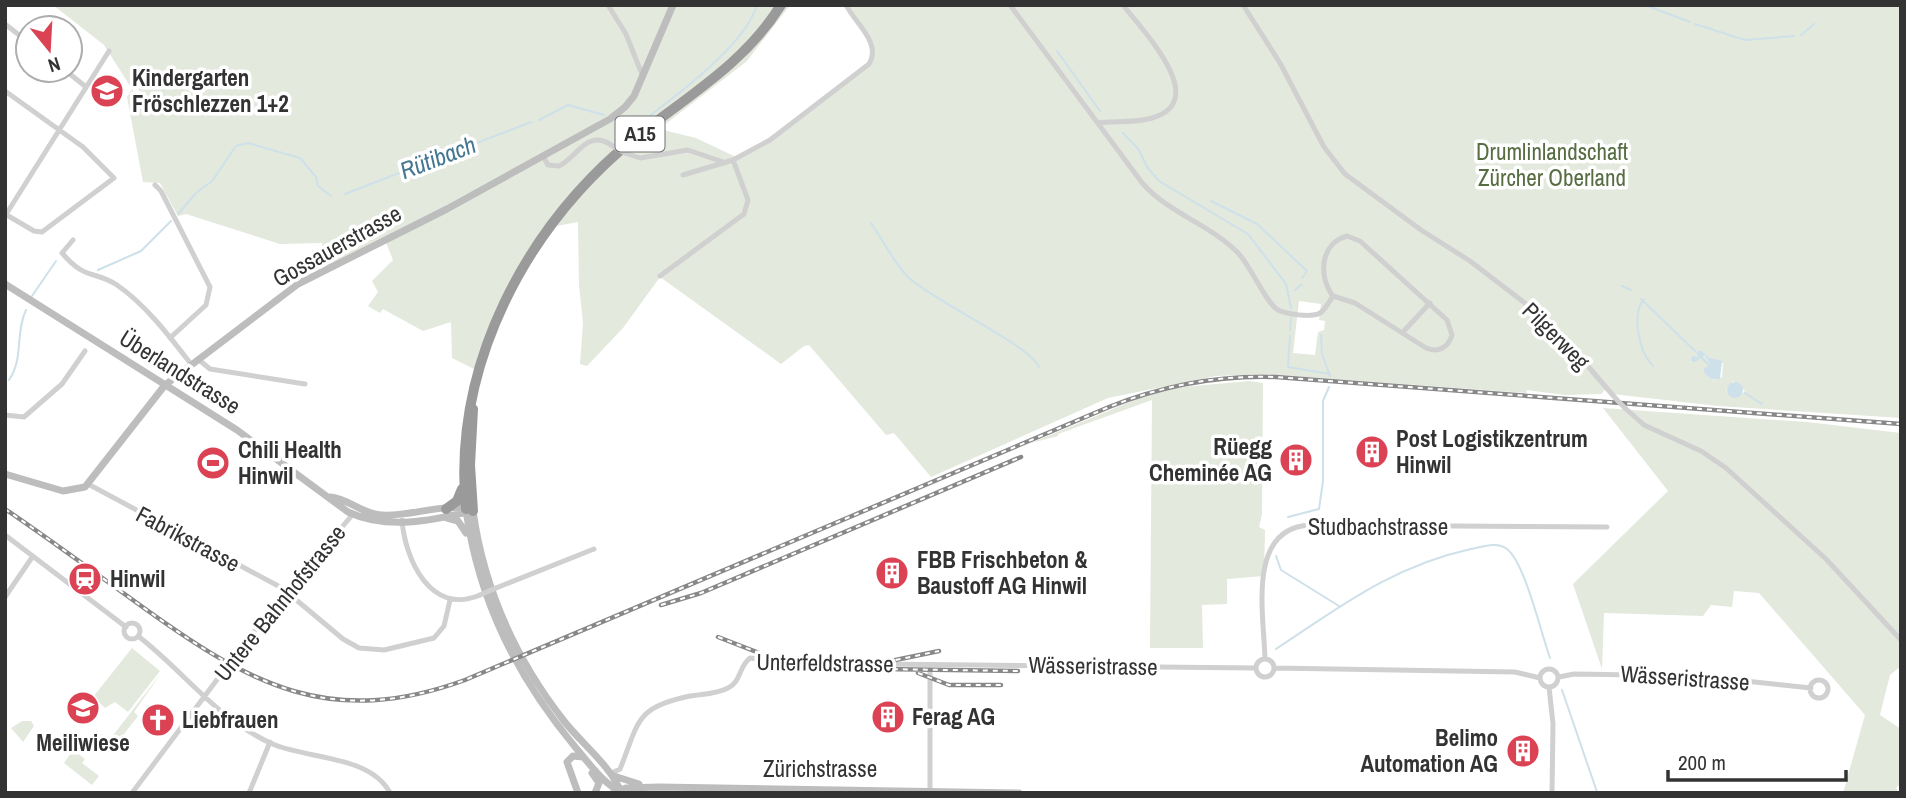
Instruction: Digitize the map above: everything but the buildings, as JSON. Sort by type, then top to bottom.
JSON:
[{"type":"highway","name":"A15","points":[[468,511],[462,485],[465,430],[503,305],[526,260],[554,219],[613,156],[741,55],[781,5]]},
{"type":"highway","name":"A15","points":[[468,511],[473,402]]},
{"type":"highway","points":[[444,513],[459,499],[462,485]]},
{"type":"main road","name":"Gossauerstrasse","points":[[88,484],[165,385],[303,281],[542,156],[610,119],[625,107],[643,77],[674,5]]},
{"type":"main road","name":"Überlandstrasse","points":[[5,285],[268,451],[331,497],[367,513],[402,519]]},
{"type":"main road","points":[[5,474],[67,491],[88,484]]},
{"type":"main road","name":"Überlandstrasse","points":[[331,497],[335,504],[353,514],[377,522],[468,511]]},
{"type":"main road","points":[[468,511],[469,538],[485,595],[509,652],[546,709],[584,757],[620,792]]},
{"type":"main road","points":[[468,511],[489,584],[521,659],[565,722],[610,774],[620,792]]},
{"type":"main road","points":[[444,513],[458,522],[469,538]]},
{"type":"main road","points":[[578,793],[567,763],[573,756],[584,757]]},
{"type":"main road","points":[[584,757],[599,782],[596,793]]},
{"type":"main road","points":[[610,774],[629,782],[659,787]]},
{"type":"main road","name":"Zürichstrasse","points":[[620,792],[659,787],[1020,793]]},
{"type":"street","points":[[608,5],[626,34],[643,77]]},
{"type":"street","points":[[683,175],[730,162],[788,129],[870,62],[871,43],[846,5]]},
{"type":"street","points":[[1010,5],[1150,192],[1218,236],[1240,255],[1276,309],[1317,315],[1333,296]]},
{"type":"street","points":[[1098,122],[1154,117],[1168,108],[1176,96],[1172,71],[1123,5]]},
{"type":"street","name":"Pilgerweg","points":[[1243,5],[1280,63],[1324,147],[1345,174],[1382,203],[1470,261],[1540,315],[1617,400],[1647,428],[1691,446],[1721,464],[1826,559],[1901,640]]},
{"type":"street","points":[[5,91],[58,131],[88,151],[113,175],[113,180],[42,232],[34,231],[5,215],[58,131],[109,51]]},
{"type":"street","points":[[82,84],[86,87]]},
{"type":"street","points":[[542,156],[548,165],[559,166],[588,142],[596,139],[640,158],[688,150],[730,162]]},
{"type":"street","points":[[660,276],[737,221],[748,205],[730,162]]},
{"type":"street","points":[[155,185],[162,191],[211,287],[206,305],[170,338]]},
{"type":"street","points":[[1350,236],[1360,241],[1430,303],[1451,327],[1452,335],[1446,346],[1430,350],[1355,303],[1333,296],[1323,279],[1324,261],[1335,242],[1350,236]]},
{"type":"street","points":[[73,240],[62,253],[75,267],[89,276],[117,285],[170,338],[191,364]]},
{"type":"street","points":[[1402,333],[1430,303]]},
{"type":"street","points":[[5,415],[24,417],[62,384],[85,351]]},
{"type":"street","points":[[198,359],[210,369],[305,384]]},
{"type":"street","name":"Fabrikstrasse","points":[[88,484],[288,592],[348,643],[377,650],[436,637],[444,626],[450,600]]},
{"type":"street","name":"Untere Bahnhofstrasse","points":[[132,793],[246,641],[353,514]]},
{"type":"street","points":[[402,519],[405,549],[416,570],[437,594],[450,600],[463,600],[480,595],[594,549]]},
{"type":"street","name":"Studbachstrasse","points":[[1265,659],[1264,561],[1272,544],[1291,528],[1306,525],[1607,527]]},
{"type":"street","points":[[5,535],[126,627],[127,638],[138,636]]},
{"type":"street","points":[[5,597],[33,556]]},
{"type":"street","points":[[126,627],[136,625],[140,631],[138,636]]},
{"type":"street","points":[[138,636],[232,721],[270,743],[366,770],[380,779],[390,793]]},
{"type":"street","name":"Unterfeldstrasse","points":[[610,774],[620,769],[639,722],[647,710],[661,702],[728,688],[737,681],[750,658],[787,663],[930,665]]},
{"type":"street","points":[[1265,659],[1273,663],[1274,668],[1272,675],[1265,678],[1258,675],[1255,668],[1258,662],[1265,659]]},
{"type":"street","points":[[930,665],[930,791]]},
{"type":"street","name":"Wässeristrasse","points":[[930,665],[1255,668]]},
{"type":"street","points":[[1274,668],[1515,672],[1540,678],[1544,685],[1549,687]]},
{"type":"street","points":[[1540,678],[1542,673],[1550,668],[1559,677],[1557,683],[1549,687]]},
{"type":"street","name":"Wässeristrasse","points":[[1559,677],[1574,674],[1700,676],[1811,688]]},
{"type":"street","points":[[1549,687],[1553,724],[1552,793]]},
{"type":"street","points":[[248,793],[270,743]]},
{"type":"green space","name":"Drumlinlandschaft Zürcher Oberland","points":[[53,5],[790,5],[747,61],[659,129],[696,138],[738,158],[770,140],[867,66],[873,49],[846,5],[1901,5],[1901,418],[1718,406],[1612,394],[1605,390],[1601,394],[1565,395],[1526,390],[1527,393],[1267,374],[1216,376],[1108,398],[931,477],[894,433],[886,435],[809,345],[781,364],[660,277],[623,328],[587,366],[580,364],[583,323],[579,285],[578,222],[546,228],[520,269],[480,372],[452,358],[451,322],[423,331],[383,309],[380,313],[368,306],[378,292],[372,281],[393,260],[385,240],[326,269],[322,243],[280,244],[186,214],[178,216],[160,183],[143,182],[127,97],[132,89],[104,45],[84,29],[84,14],[64,14]],"holes":[[[136,87],[146,98],[140,102],[132,89]],[[1299,301],[1321,304],[1319,320],[1325,321],[1324,330],[1318,332],[1315,355],[1293,353]],[[1701,350],[1710,358],[1723,363],[1722,377],[1714,380],[1703,370],[1710,365],[1705,355],[1690,362],[1691,357],[1698,357],[1696,352]],[[1733,381],[1745,391],[1737,398],[1726,390]]]},
{"type":"green space","points":[[1249,381],[1263,383],[1262,514],[1259,527],[1265,530],[1264,576],[1227,579],[1227,604],[1202,605],[1203,648],[1150,648],[1152,400],[1058,436],[1031,443],[1144,396],[1172,388]]},
{"type":"green space","points":[[1603,408],[1807,422],[1901,433],[1901,666],[1890,675],[1880,715],[1901,729],[1901,783],[1896,788],[1899,793],[1843,793],[1865,715],[1759,593],[1734,591],[1732,607],[1711,605],[1703,616],[1604,613],[1602,669],[1573,584],[1668,491]]},
{"type":"green space","points":[[132,648],[160,671],[128,712],[115,702],[105,708],[93,697]]},
{"type":"green space","points":[[162,672],[134,712],[138,716],[117,743],[111,738]]},
{"type":"green space","points":[[22,721],[31,721],[34,726],[23,742],[11,728]]},
{"type":"green space","points":[[73,750],[85,759],[82,763],[99,776],[92,785],[64,763]]},
{"type":"water","points":[[1701,350],[1710,358],[1722,361],[1720,379],[1712,379],[1705,374],[1703,369],[1710,365],[1705,355],[1695,362],[1690,361],[1692,356],[1698,357],[1696,352]]},
{"type":"water","points":[[1732,382],[1738,382],[1743,390],[1741,396],[1732,398],[1727,393],[1727,387]]},
{"type":"waterway","name":"Rütibach","points":[[620,120],[639,124],[688,86],[738,37],[750,21],[757,5]]},
{"type":"waterway","points":[[1645,5],[1690,22]]},
{"type":"waterway","points":[[1695,24],[1745,40],[1794,36]]},
{"type":"waterway","points":[[1801,35],[1814,24]]},
{"type":"waterway","points":[[1057,51],[1100,111]]},
{"type":"waterway","name":"Rütibach","points":[[539,120],[568,105],[604,115]]},
{"type":"waterway","name":"Rütibach","points":[[345,194],[531,122]]},
{"type":"waterway","points":[[1123,133],[1139,150],[1147,167],[1159,181],[1248,234],[1286,284],[1291,308]]},
{"type":"waterway","name":"Rütibach","points":[[178,214],[196,193],[212,181],[236,146],[248,143],[300,158],[316,177],[318,186],[331,196]]},
{"type":"waterway","points":[[1211,201],[1257,224],[1307,271],[1302,278]]},
{"type":"waterway","name":"Rütibach","points":[[98,270],[141,251],[171,221]]},
{"type":"waterway","points":[[871,223],[908,277],[1018,347],[1039,367]]},
{"type":"waterway","name":"Rütibach","points":[[32,296],[56,261]]},
{"type":"waterway","points":[[1295,290],[1302,284]]},
{"type":"waterway","points":[[1622,286],[1631,290]]},
{"type":"waterway","points":[[1641,299],[1695,351]]},
{"type":"waterway","points":[[1644,299],[1638,314],[1638,333],[1644,352],[1653,366]]},
{"type":"waterway","name":"Rütibach","points":[[9,380],[14,372],[26,310]]},
{"type":"waterway","points":[[1290,330],[1291,318]]},
{"type":"waterway","points":[[1321,335],[1322,354],[1330,376]]},
{"type":"waterway","points":[[1290,336],[1288,367],[1330,374]]},
{"type":"waterway","points":[[1699,355],[1710,366]]},
{"type":"waterway","points":[[1288,517],[1319,509],[1323,481],[1323,401],[1329,387]]},
{"type":"waterway","points":[[1745,393],[1762,404]]},
{"type":"waterway","points":[[1276,649],[1346,603],[1392,577],[1443,556],[1494,545],[1507,549],[1520,568],[1550,658]]},
{"type":"waterway","points":[[1276,556],[1281,570],[1339,606]]},
{"type":"waterway","points":[[1562,690],[1597,792]]},
{"type":"railway","points":[[5,509],[220,659],[257,678],[294,691],[333,699],[373,700],[417,694],[465,680],[1109,407],[1191,383],[1276,377],[1901,424]]},
{"type":"railway","points":[[661,605],[701,593],[1021,457]]},
{"type":"railway","points":[[718,637],[780,661],[814,668],[1018,671]]},
{"type":"railway","points":[[876,664],[939,651]]},
{"type":"railway","points":[[918,673],[949,685],[1001,685]]},
{"type":"place","name":"Kindergarten Fröschlezzen 1+2","points":[[107,91]]},
{"type":"place","name":"Post Logistikzentrum Hinwil","points":[[1372,452]]},
{"type":"place","name":"Rüegg Cheminée AG","points":[[1296,460]]},
{"type":"place","name":"Chili Health Hinwil","points":[[213,463]]},
{"type":"place","name":"FBB Frischbeton & Baustoff AG Hinwil","points":[[892,573]]},
{"type":"place","name":"Hinwil","points":[[85,579]]},
{"type":"place","name":"Meiliwiese","points":[[83,708]]},
{"type":"place","name":"Ferag AG","points":[[888,717]]},
{"type":"place","name":"Liebfrauen","points":[[158,720]]},
{"type":"place","name":"Belimo Automation AG","points":[[1523,751]]}]
